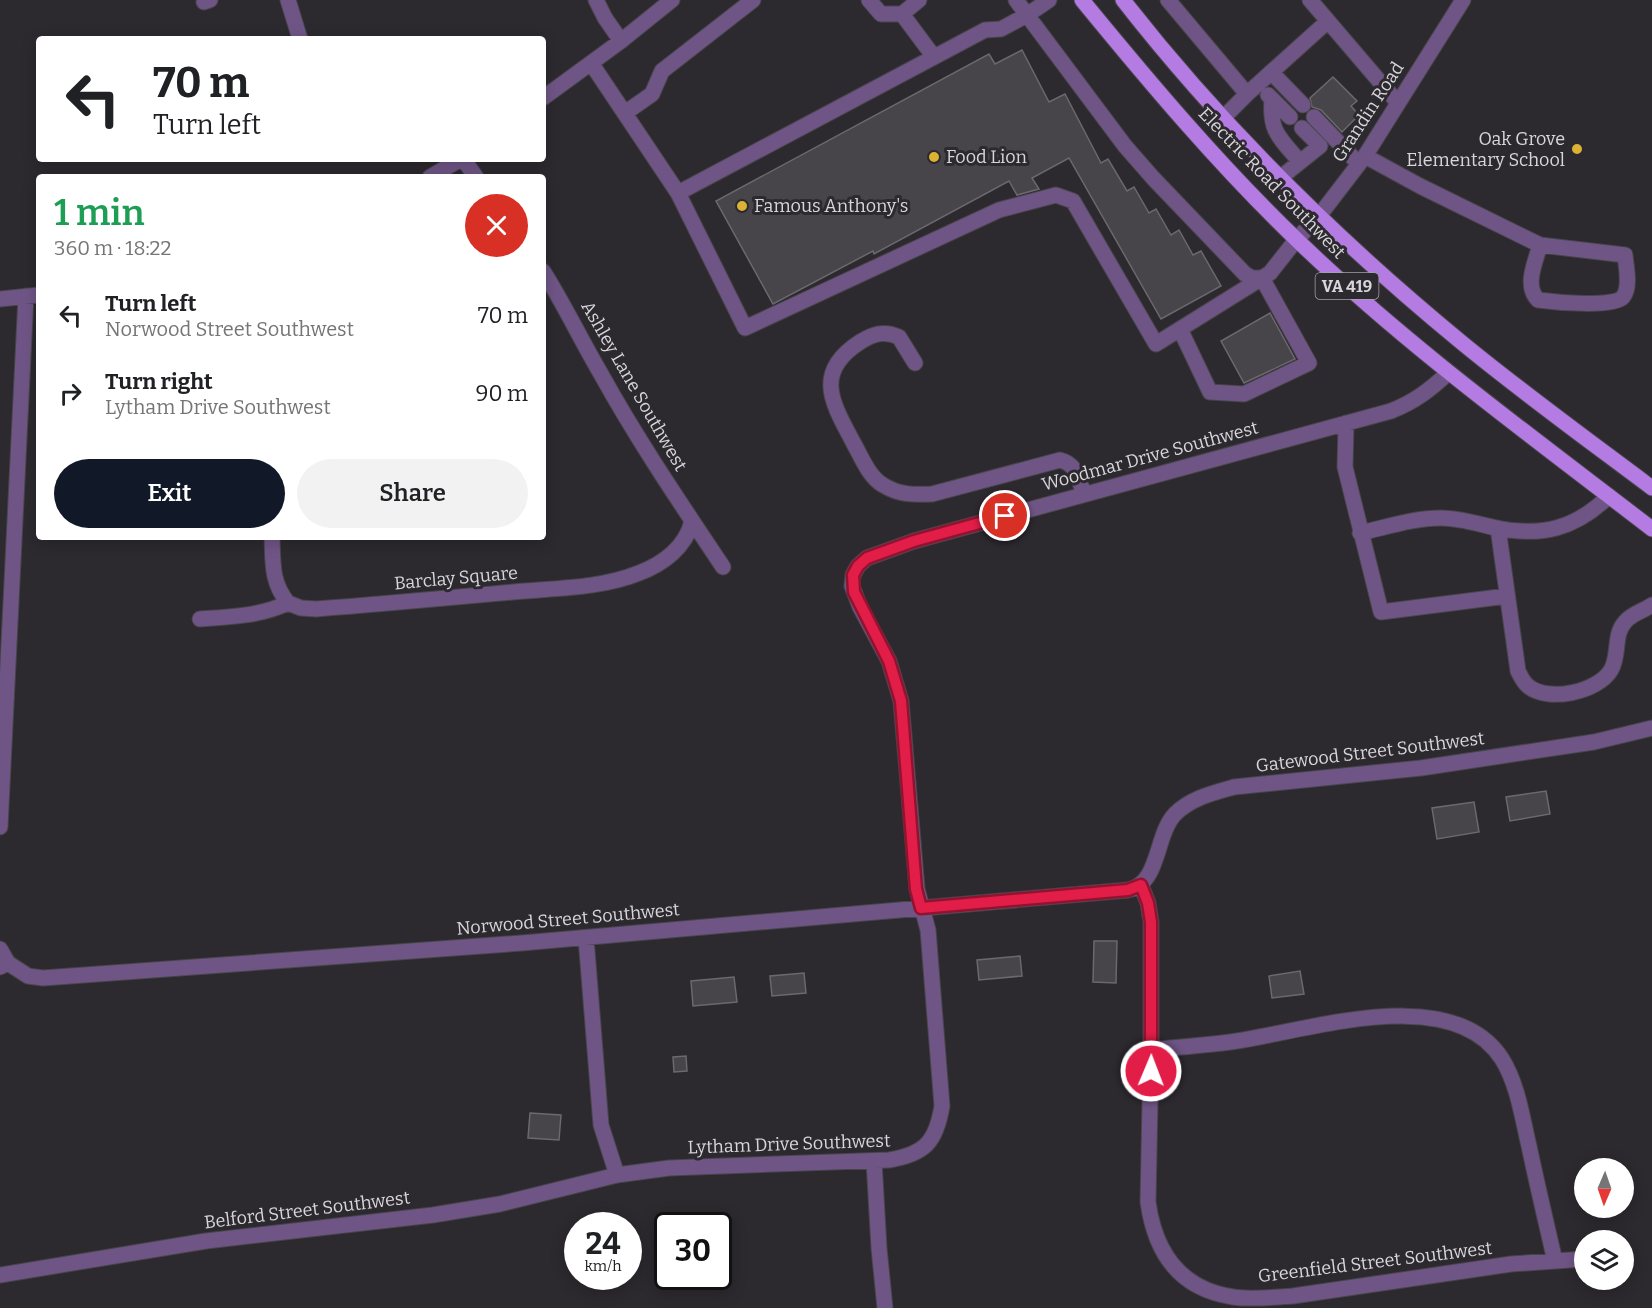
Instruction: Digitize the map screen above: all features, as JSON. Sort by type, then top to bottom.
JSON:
[{"type":"main road","name":"Electric Road Southwest","points":[[1082,0],[1221,163],[1296,240],[1448,373],[1652,529]]},
{"type":"main road","name":"Electric Road Southwest","points":[[1123,0],[1223,118],[1280,178],[1386,278],[1455,337],[1652,488]]},
{"type":"street","points":[[288,0],[299,36]]},
{"type":"street","points":[[596,0],[621,41]]},
{"type":"street","points":[[546,96],[672,0]]},
{"type":"street","points":[[625,113],[652,94],[662,71],[753,0]]},
{"type":"street","points":[[869,0],[881,14],[902,14],[919,0]]},
{"type":"street","points":[[1016,0],[1105,121],[1153,178],[1245,274],[1252,278],[1262,278],[1309,363],[1244,394],[1210,392],[1180,329]]},
{"type":"street","points":[[591,63],[678,193],[985,30],[1001,29],[1049,0]]},
{"type":"street","points":[[1168,0],[1252,89],[1272,99],[1290,117]]},
{"type":"street","points":[[1310,0],[1398,103]]},
{"type":"street","name":"Grandin Road","points":[[678,193],[746,328],[999,210],[1056,195],[1073,201],[1156,344],[1270,273],[1319,216],[1362,160],[1463,0]]},
{"type":"street","points":[[902,14],[934,57]]},
{"type":"street","points":[[1223,118],[1328,21]]},
{"type":"street","points":[[1272,72],[1303,105]]},
{"type":"street","points":[[1272,99],[1270,117],[1276,134],[1300,162]]},
{"type":"street","points":[[1314,117],[1362,160],[1540,245],[1625,255],[1627,286],[1623,297],[1615,303],[1562,303],[1538,300],[1532,294],[1530,285],[1540,245]]},
{"type":"street","points":[[1302,128],[1320,146]]},
{"type":"street","points":[[1280,178],[1332,135]]},
{"type":"street","points":[[435,174],[457,162]]},
{"type":"street","points":[[464,162],[474,174]]},
{"type":"street","name":"Ashley Lane Southwest","points":[[546,276],[636,434],[723,567]]},
{"type":"street","points":[[0,299],[33,296],[0,827]]},
{"type":"street","points":[[915,363],[898,337],[883,333],[872,335],[851,348],[839,360],[831,374],[830,390],[834,407],[866,465],[877,480],[901,493],[932,494],[1060,460],[1068,462],[1074,468],[1084,494]]},
{"type":"street","name":"Woodmar Drive Southwest","points":[[874,632],[852,586],[853,575],[858,566],[867,558],[914,541],[1390,411],[1411,403],[1448,373]]},
{"type":"street","points":[[1346,423],[1345,467],[1381,612],[1507,596]]},
{"type":"street","points":[[1360,533],[1421,520],[1442,518],[1522,532],[1544,531],[1562,527],[1580,519],[1609,496]]},
{"type":"street","name":"Barclay Square","points":[[288,603],[301,608],[316,609],[594,585],[641,573],[666,559],[682,544],[690,532],[692,521]]},
{"type":"street","points":[[1498,528],[1518,671],[1529,688],[1554,694],[1585,690],[1597,685],[1607,677],[1613,667],[1618,654],[1618,635],[1623,624],[1629,617],[1652,605]]},
{"type":"street","points":[[200,619],[250,616],[288,603],[275,579],[272,540]]},
{"type":"street","name":"Lytham Drive Southwest","points":[[617,1175],[669,1168],[889,1160],[916,1153],[927,1145],[939,1122],[942,1106],[936,1018],[928,930],[916,889],[901,701],[889,661],[874,632]]},
{"type":"street","name":"Gatewood Street Southwest","points":[[1141,885],[1149,876],[1170,821],[1189,803],[1209,794],[1234,788],[1421,768],[1594,742],[1652,728]]},
{"type":"street","name":"Norwood Street Southwest","points":[[4,965],[28,976],[43,978],[586,938],[1128,890],[1141,885]]},
{"type":"street","name":"Greenfield Street Southwest","points":[[1141,885],[1148,903],[1151,922],[1148,1202],[1151,1222],[1158,1241],[1167,1258],[1180,1273],[1197,1286],[1213,1293],[1235,1298],[1282,1297],[1511,1264],[1574,1260]]},
{"type":"street","points":[[586,938],[601,1125],[617,1175]]},
{"type":"street","points":[[0,948],[4,965]]},
{"type":"street","points":[[1151,1050],[1236,1041],[1377,1016],[1427,1018],[1457,1024],[1475,1033],[1491,1045],[1502,1059],[1516,1090],[1555,1261]]},
{"type":"street","points":[[874,1161],[885,1308]]},
{"type":"street","name":"Belford Street Southwest","points":[[0,1275],[206,1241],[433,1215],[500,1204],[617,1175]]},
{"type":"building","points":[[1022,50],[1049,102],[1065,94],[1101,163],[1108,159],[1127,191],[1134,187],[1149,213],[1156,209],[1171,235],[1179,230],[1193,255],[1201,251],[1221,286],[1161,319],[1069,158],[1032,178],[1039,189],[1017,195],[1009,181],[874,254],[873,251],[773,304],[716,201],[989,54],[995,64]]},
{"type":"building","points":[[1333,77],[1357,101],[1351,106],[1359,115],[1342,132],[1321,110],[1312,107],[1310,98]]},
{"type":"building","points":[[1270,313],[1295,359],[1244,383],[1221,341]]},
{"type":"building","points":[[1546,791],[1550,814],[1510,821],[1506,797]]},
{"type":"building","points":[[1474,802],[1479,832],[1437,839],[1432,808]]},
{"type":"building","points":[[1094,941],[1117,941],[1116,983],[1093,982]]},
{"type":"building","points":[[1020,956],[1022,976],[979,980],[977,960]]},
{"type":"building","points":[[1300,971],[1304,994],[1272,998],[1269,976]]},
{"type":"building","points":[[804,973],[806,993],[772,996],[770,976]]},
{"type":"building","points":[[734,977],[737,1002],[693,1006],[691,981]]},
{"type":"building","points":[[686,1056],[687,1071],[674,1072],[673,1057]]},
{"type":"building","points":[[530,1113],[561,1115],[559,1140],[528,1138]]},
{"type":"place","name":"Oak Grove Elementary School","points":[[1577,149]]},
{"type":"place","name":"Food Lion","points":[[934,157]]},
{"type":"place","name":"Famous Anthony's","points":[[742,206]]},
{"type":"route","points":[[1005,516],[914,541],[867,558],[858,566],[853,575],[852,586],[860,607],[889,661],[898,686],[916,889],[921,908],[1128,890],[1141,885],[1148,903],[1151,922],[1151,1071]]}]
